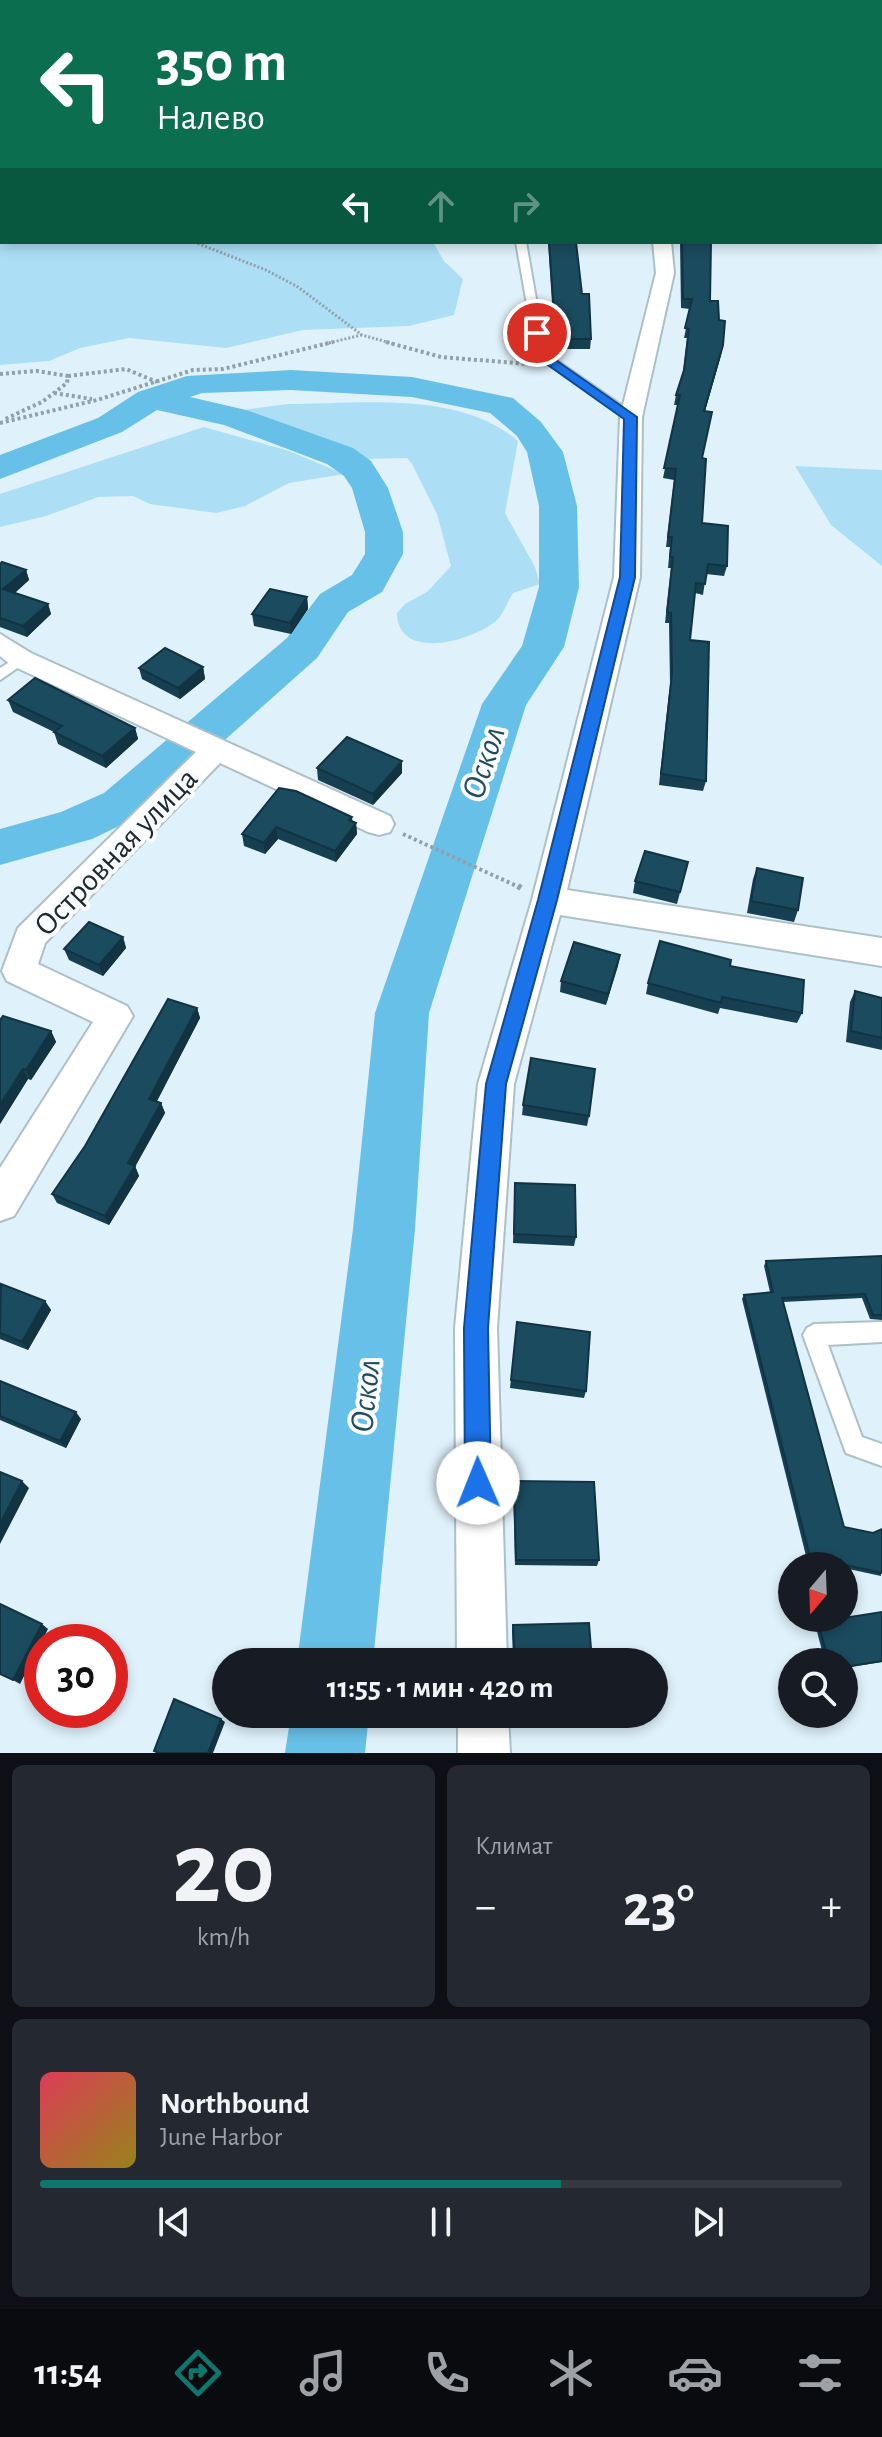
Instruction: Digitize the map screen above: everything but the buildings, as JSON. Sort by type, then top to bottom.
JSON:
[{"type":"street","points":[[482,1648],[476,1328],[496,1084],[548,900],[627,577],[631,417],[665,273],[662,244]]},
{"type":"street","points":[[7,659],[203,743],[379,824]]},
{"type":"street","name":"Островная улица","points":[[0,1203],[115,1016],[19,971],[30,937],[203,743]]},
{"type":"street","points":[[548,900],[882,952]]},
{"type":"street","points":[[483,1728],[484,1753]]},
{"type":"lane","points":[[521,244],[537,333],[545,357],[631,417]]},
{"type":"lane","points":[[882,1332],[814,1335],[854,1445],[882,1455]]},
{"type":"path","points":[[199,244],[266,270],[298,287],[362,335],[441,357],[557,366]]},
{"type":"path","points":[[0,422],[97,400],[193,370],[223,369],[362,335]]},
{"type":"path","points":[[0,374],[37,371],[68,376],[128,369],[146,372],[157,382]]},
{"type":"path","points":[[0,422],[53,393],[67,383],[68,376]]},
{"type":"path","points":[[53,393],[97,400]]},
{"type":"path","points":[[379,824],[548,900]]},
{"type":"shaded area","points":[[0,244],[434,244],[444,261],[463,279],[454,315],[409,326],[303,330],[226,348],[129,338],[80,348],[49,361],[0,365]]},
{"type":"shaded area","points":[[377,402],[438,407],[494,425],[518,441],[505,513],[535,567],[540,584],[513,593],[496,621],[471,635],[439,643],[423,643],[410,638],[401,628],[397,613],[405,604],[427,592],[451,566],[437,514],[412,464],[407,458],[360,459],[305,436],[221,413],[288,404]]},
{"type":"shaded area","points":[[204,427],[289,451],[344,474],[289,483],[245,506],[216,513],[150,504],[133,496],[98,497],[46,516],[0,527],[0,494]]},
{"type":"shaded area","points":[[795,466],[882,470],[882,566],[831,525]]},
{"type":"waterway","name":"Оскол","points":[[0,468],[110,425],[150,399],[199,383],[291,380],[412,387],[501,405],[529,429],[545,452],[553,480],[558,506],[559,587],[543,647],[504,704],[402,1013],[384,1229],[337,1648]]},
{"type":"waterway","points":[[0,847],[75,826],[121,805],[302,648],[334,603],[368,583],[384,554],[384,532],[370,488],[358,469],[340,456],[234,417],[167,402]]},
{"type":"waterway","name":"Оскол","points":[[325,1753],[328,1728]]},
{"type":"route","points":[[478,1483],[476,1328],[496,1084],[548,900],[627,577],[631,417],[545,357],[537,333]]}]
